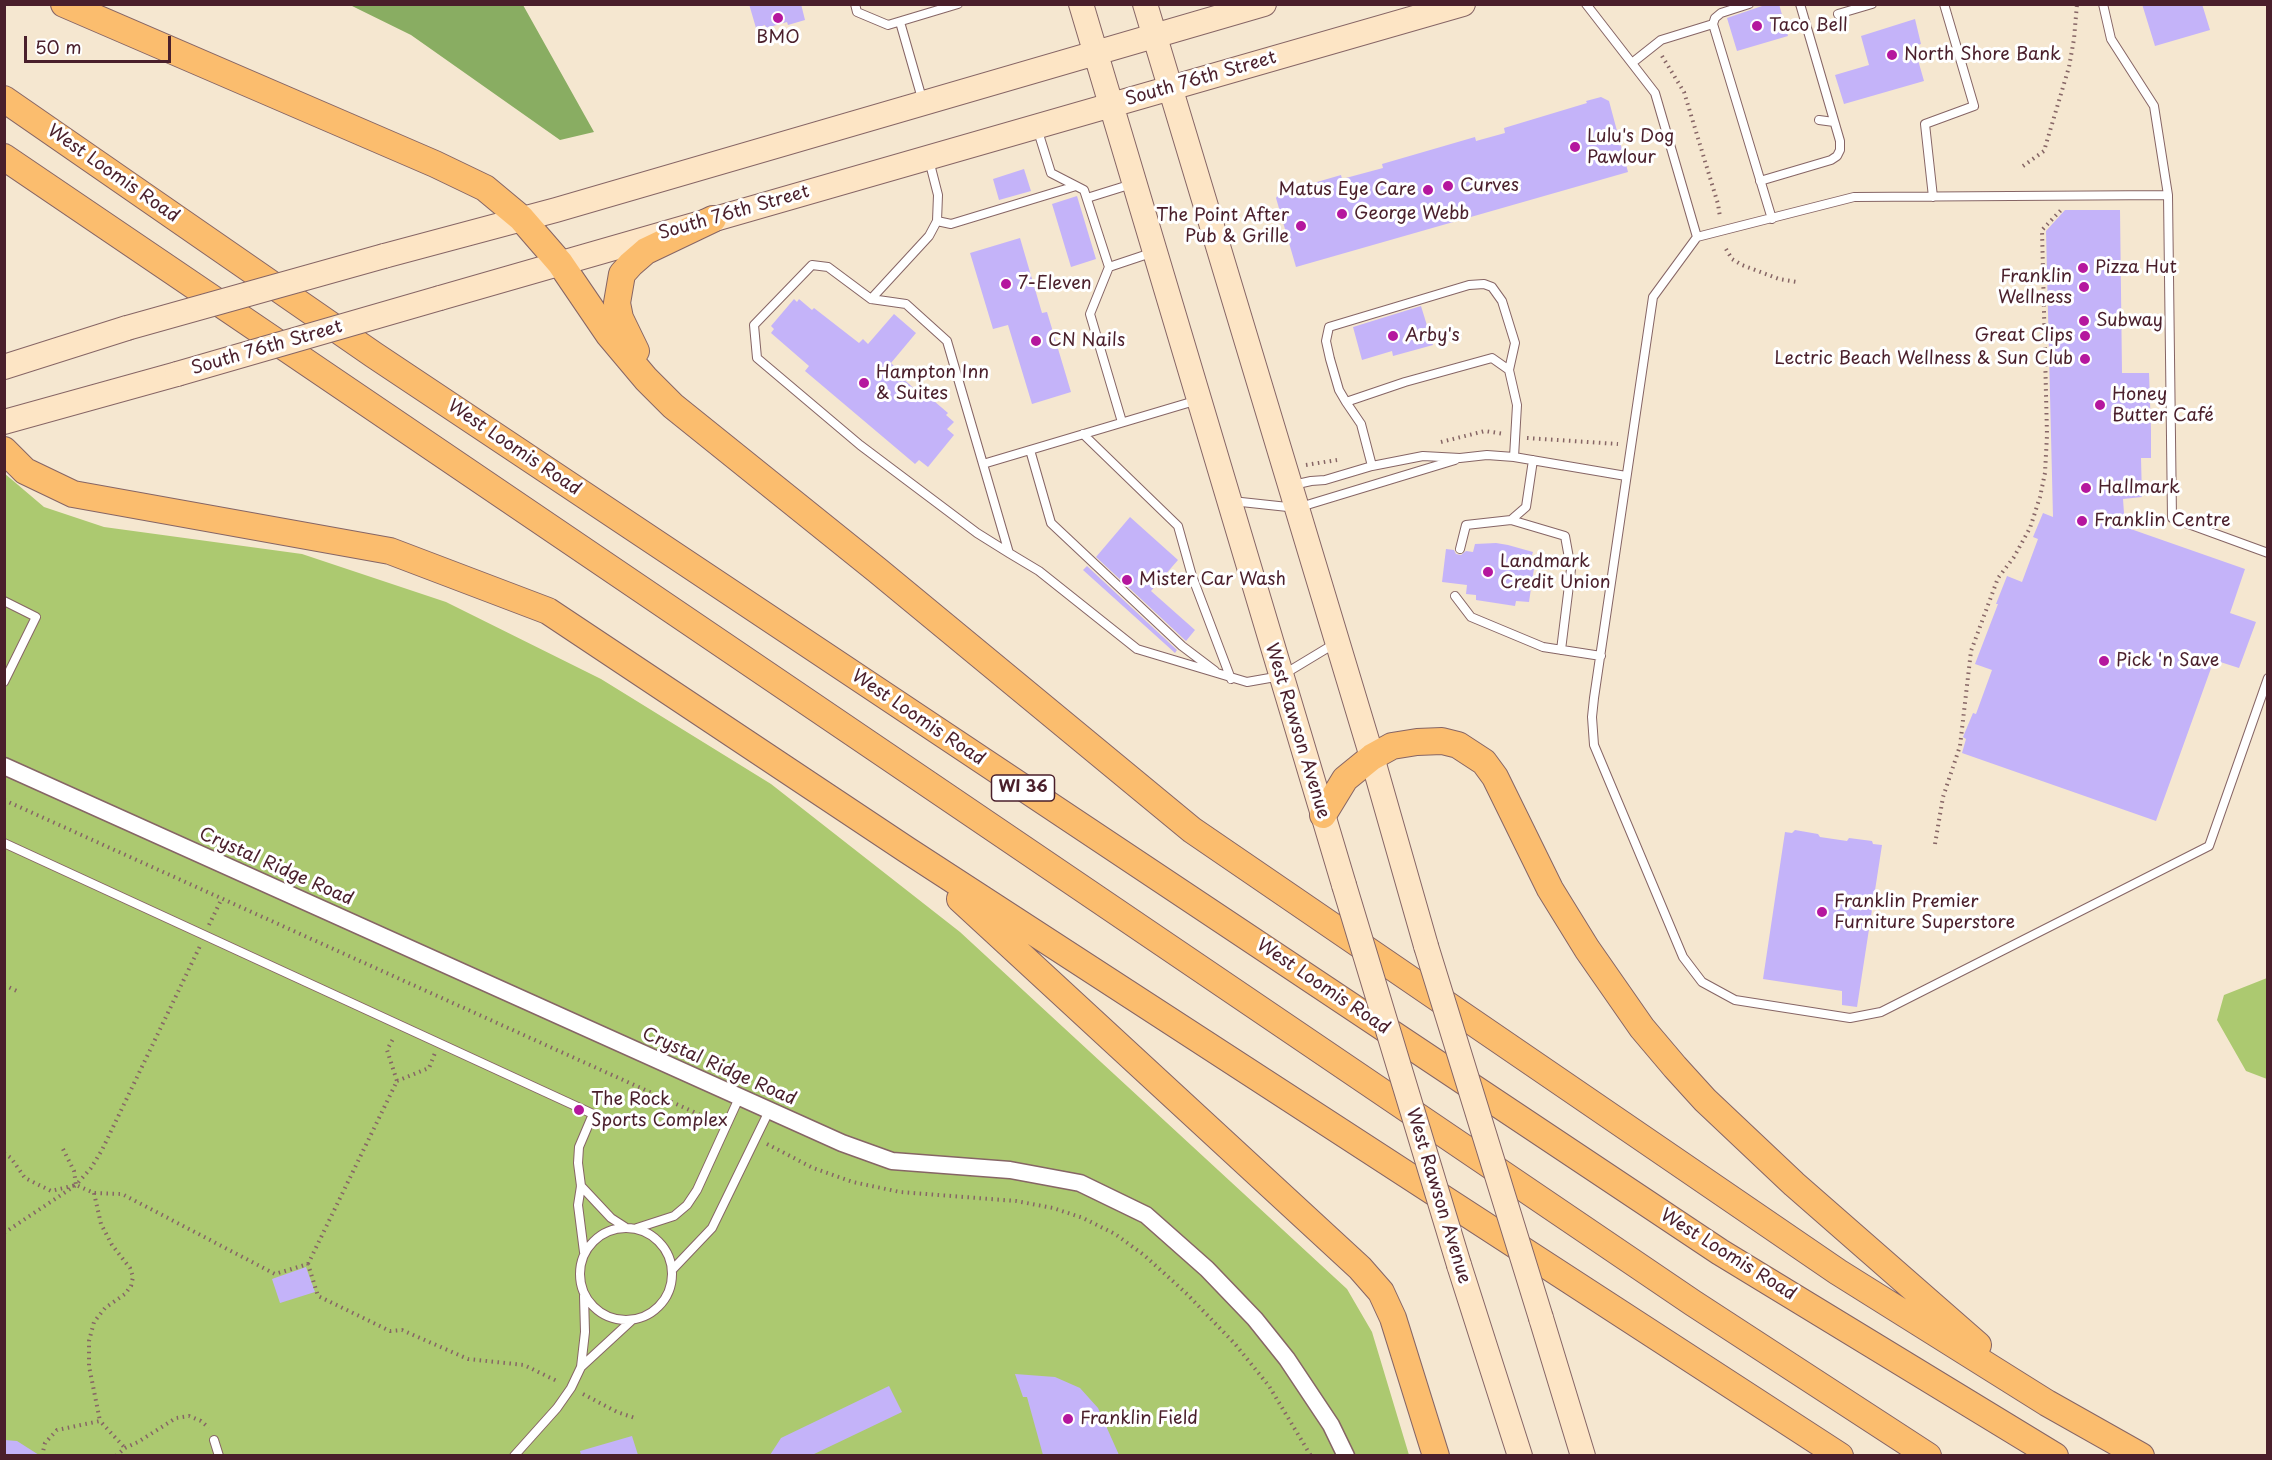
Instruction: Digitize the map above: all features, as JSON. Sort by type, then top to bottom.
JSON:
[{"type":"main road","points":[[64,4],[467,178],[484,188],[521,218],[560,263],[609,335],[646,379],[673,406],[878,570],[1192,830],[1838,1272],[2047,1403],[2142,1455]]},
{"type":"main road","name":"West Rawson Avenue","points":[[1081,4],[1344,885],[1459,1265],[1520,1455]]},
{"type":"main road","points":[[1145,4],[1372,757],[1426,946],[1583,1455]]},
{"type":"main road","points":[[4,367],[127,328],[579,203],[1264,4]]},
{"type":"main road","name":"South 76th Street","points":[[4,422],[177,375],[1463,4]]},
{"type":"main road","name":"West Loomis Road","points":[[4,99],[374,355],[1710,1245],[2055,1455]]},
{"type":"main road","name":"WI 36","points":[[4,157],[1693,1303],[1928,1455]]},
{"type":"main road","points":[[673,406],[643,364],[631,342],[620,318],[617,303],[618,290],[622,274],[646,251],[713,219]]},
{"type":"main road","points":[[4,450],[25,471],[73,494],[390,551],[548,611],[907,850],[1840,1455]]},
{"type":"main road","points":[[1323,815],[1345,779],[1372,757],[1392,746],[1417,741],[1442,741],[1458,745],[1484,762],[1495,777],[1550,889],[1587,949],[1642,1028],[1675,1067],[1705,1100],[1794,1184],[2047,1403]]},
{"type":"main road","points":[[907,850],[1360,1268],[1380,1292],[1393,1318],[1436,1455]]},
{"type":"street","name":"Crystal Ridge Road","points":[[4,766],[842,1143],[892,1161],[1010,1170],[1080,1182],[1146,1215],[1207,1269],[1255,1319],[1287,1359],[1331,1425],[1346,1455]]},
{"type":"lane","points":[[855,4],[857,12],[888,26],[958,4]]},
{"type":"lane","points":[[1586,4],[1655,93],[1697,237]]},
{"type":"lane","points":[[1749,4],[1721,13],[1715,18],[1713,24],[1772,219]]},
{"type":"lane","points":[[1760,181],[1831,160],[1837,156],[1840,141],[1800,4]]},
{"type":"lane","points":[[1838,15],[1872,4]]},
{"type":"lane","points":[[1933,197],[1924,124],[1974,106],[1944,4]]},
{"type":"lane","points":[[2103,4],[2111,39],[2154,106],[2168,195],[2172,518],[2268,552]]},
{"type":"lane","points":[[900,22],[924,103]]},
{"type":"lane","points":[[1632,63],[1661,40],[1713,24]]},
{"type":"lane","points":[[1819,120],[1834,122]]},
{"type":"lane","points":[[1036,126],[1051,173],[1084,190],[1109,267],[1089,315],[1122,422]]},
{"type":"lane","points":[[871,299],[929,236],[937,221],[938,195],[928,158]]},
{"type":"lane","points":[[1087,198],[1134,184]]},
{"type":"lane","points":[[937,221],[951,224],[1076,186]]},
{"type":"lane","points":[[2168,195],[1854,197],[1697,237],[1653,297],[1592,717],[1594,745],[1683,957],[1702,982],[1735,1000],[1850,1018],[1881,1012],[2209,846],[2268,678]]},
{"type":"lane","points":[[1109,267],[1154,252]]},
{"type":"lane","points":[[1010,553],[947,341],[906,304],[871,299],[828,267],[812,265],[754,325],[756,358],[860,445],[977,533],[1010,553],[1040,571],[1137,649],[1227,678],[1247,682],[1281,676],[1337,642]]},
{"type":"lane","points":[[1372,466],[1361,424],[1339,390],[1326,341],[1329,327],[1469,285],[1484,284],[1492,287],[1502,301],[1515,342],[1509,370],[1516,405],[1514,457]]},
{"type":"lane","points":[[1346,402],[1405,382],[1492,358],[1509,370]]},
{"type":"lane","points":[[983,464],[1198,400]]},
{"type":"lane","points":[[1083,434],[1178,526],[1192,576],[1227,678]]},
{"type":"lane","points":[[1030,450],[1051,523],[1182,646],[1227,678]]},
{"type":"lane","points":[[1229,501],[1294,497],[1460,458],[1487,455],[1514,457],[1626,476]]},
{"type":"lane","points":[[1294,497],[1311,481],[1325,480],[1372,466],[1423,456],[1460,458]]},
{"type":"lane","points":[[1511,520],[1526,507],[1533,460]]},
{"type":"lane","points":[[1460,549],[1466,525],[1511,520],[1565,537],[1571,569],[1561,650]]},
{"type":"lane","points":[[1455,596],[1472,618],[1544,647],[1601,656]]},
{"type":"lane","points":[[4,601],[36,617],[4,682]]},
{"type":"lane","points":[[4,843],[593,1114],[579,1147],[578,1163],[581,1186],[578,1205],[584,1252],[579,1274],[584,1295],[585,1332],[581,1367],[571,1388],[557,1408],[514,1455]]},
{"type":"lane","points":[[637,1228],[674,1216],[687,1205],[697,1190],[739,1098]]},
{"type":"lane","points":[[672,1270],[712,1228],[769,1112]]},
{"type":"lane","points":[[581,1186],[611,1218],[625,1227]]},
{"type":"lane","points":[[584,1252],[595,1239],[609,1230],[625,1227],[637,1228],[650,1234],[661,1244],[672,1270],[671,1284],[666,1297],[657,1308],[645,1316],[632,1320],[617,1320],[604,1315],[592,1307],[584,1295]]},
{"type":"lane","points":[[581,1367],[632,1320]]},
{"type":"lane","points":[[214,1440],[219,1455]]},
{"type":"path","points":[[2023,166],[2044,151],[2068,67],[2074,39],[2077,4]]},
{"type":"path","points":[[1661,54],[1684,92],[1718,204],[1720,218]]},
{"type":"path","points":[[1935,844],[1943,798],[1960,746],[1971,651],[1998,578],[2014,557],[2030,528],[2040,497],[2045,473],[2047,435],[2042,230],[2073,196]]},
{"type":"path","points":[[1726,249],[1731,259],[1742,265],[1779,279],[1797,282]]},
{"type":"path","points":[[4,800],[717,1122]]},
{"type":"path","points":[[217,909],[222,898]]},
{"type":"path","points":[[4,1233],[76,1185],[91,1168],[102,1150],[193,961]]},
{"type":"path","points":[[4,985],[19,992]]},
{"type":"path","points":[[387,1050],[397,1081]]},
{"type":"path","points":[[429,1068],[397,1081],[308,1264],[318,1296],[390,1331],[402,1330],[468,1359],[524,1365],[559,1382]]},
{"type":"path","points":[[767,1144],[813,1168],[854,1182],[900,1192],[1016,1201],[1053,1208],[1083,1218],[1114,1234],[1144,1255],[1187,1294],[1235,1344],[1269,1386],[1311,1455]]},
{"type":"path","points":[[63,1149],[75,1171],[76,1185]]},
{"type":"path","points":[[4,1153],[11,1158],[24,1178],[51,1191],[76,1185],[94,1193],[122,1194],[275,1274],[308,1264]]},
{"type":"path","points":[[94,1193],[101,1224],[112,1245],[130,1268],[133,1277],[131,1286],[105,1308],[94,1322],[89,1341],[89,1366],[100,1421],[125,1448]]},
{"type":"path","points":[[583,1394],[617,1412],[635,1418]]},
{"type":"path","points":[[116,1455],[176,1418],[189,1416],[201,1421],[210,1429],[214,1440]]},
{"type":"path","points":[[42,1455],[45,1443],[57,1430],[100,1421]]},
{"type":"green space","points":[[350,5],[523,5],[594,132],[560,140],[411,35]]},
{"type":"green space","name":"The Rock Sports Complex","points":[[4,473],[44,507],[104,527],[302,554],[446,602],[601,679],[771,784],[960,932],[1347,1289],[1372,1332],[1409,1455],[5,1455]]},
{"type":"green space","points":[[2268,978],[2267,1079],[2246,1071],[2217,1020],[2224,995]]},
{"type":"building","name":"BMO","points":[[749,4],[801,4],[805,20],[788,25],[787,22],[766,28],[765,25],[756,28]]},
{"type":"building","name":"Taco Bell","points":[[1768,4],[1779,4],[1788,36],[1737,51],[1727,18]]},
{"type":"building","points":[[2142,4],[2202,4],[2210,30],[2155,46]]},
{"type":"building","name":"North Shore Bank","points":[[1915,19],[1921,44],[1914,46],[1924,81],[1844,104],[1835,75],[1869,65],[1861,36]]},
{"type":"building","points":[[1601,97],[1609,101],[1628,172],[1296,267],[1276,198],[1279,193],[1341,175],[1342,179],[1383,168],[1382,164],[1475,137],[1476,141],[1505,133],[1504,128]]},
{"type":"building","points":[[1024,169],[1031,191],[999,200],[993,179]]},
{"type":"building","points":[[1077,196],[1096,259],[1071,267],[1052,204]]},
{"type":"building","name":"Franklin Centre","points":[[2065,210],[2120,210],[2122,373],[2149,373],[2151,430],[2151,458],[2141,458],[2142,497],[2123,499],[2125,527],[2245,569],[2230,613],[2256,622],[2239,668],[2214,660],[2156,821],[1962,753],[1966,739],[1963,737],[1973,713],[1976,714],[1992,670],[1975,664],[1998,604],[1996,604],[2007,576],[2022,582],[2038,539],[2033,537],[2043,513],[2053,517],[2046,231]]},
{"type":"building","points":[[1020,238],[1042,313],[1047,312],[1071,392],[1032,404],[1008,325],[993,329],[970,253]]},
{"type":"building","name":"Hampton Inn & Suites","points":[[794,299],[797,302],[799,299],[812,310],[814,308],[859,343],[863,339],[868,344],[894,314],[916,333],[891,363],[895,367],[893,370],[925,398],[927,395],[948,413],[946,415],[954,422],[947,429],[954,435],[928,467],[919,460],[915,464],[805,371],[809,366],[771,333],[774,329],[771,326]]},
{"type":"building","name":"Arby's","points":[[1421,306],[1433,345],[1393,356],[1392,351],[1362,360],[1353,327]]},
{"type":"building","name":"Mister Car Wash","points":[[1130,517],[1178,560],[1151,591],[1195,630],[1186,641],[1096,557]]},
{"type":"building","name":"Landmark Credit Union","points":[[1496,543],[1533,552],[1530,561],[1535,562],[1529,602],[1516,601],[1515,606],[1476,600],[1476,595],[1466,594],[1467,585],[1442,582],[1446,549],[1454,550],[1456,554],[1461,555],[1466,551],[1473,552],[1475,544]]},
{"type":"building","points":[[1087,566],[1177,650],[1175,653],[1083,570]]},
{"type":"building","name":"Franklin Premier Furniture Superstore","points":[[1795,830],[1818,834],[1820,837],[1847,841],[1849,838],[1872,841],[1873,844],[1882,845],[1857,1007],[1842,1005],[1842,991],[1763,979],[1785,832],[1792,833]]},
{"type":"building","points":[[306,1267],[315,1292],[280,1303],[272,1279]]},
{"type":"building","points":[[1015,1374],[1055,1377],[1080,1388],[1098,1408],[1119,1455],[1043,1455],[1027,1397],[1023,1397]]},
{"type":"building","points":[[889,1386],[902,1412],[812,1455],[770,1455],[781,1438]]},
{"type":"building","points":[[632,1436],[638,1455],[581,1455],[580,1451]]},
{"type":"building","points":[[4,1440],[17,1441],[39,1455],[4,1455]]},
{"type":"place","name":"BMO","points":[[778,18]]},
{"type":"place","name":"Taco Bell","points":[[1757,26]]},
{"type":"place","name":"North Shore Bank","points":[[1892,55]]},
{"type":"place","name":"Lulu's Dog Pawlour","points":[[1575,147]]},
{"type":"place","name":"Curves","points":[[1448,186]]},
{"type":"place","name":"Matus Eye Care","points":[[1428,190]]},
{"type":"place","name":"George Webb","points":[[1342,214]]},
{"type":"place","name":"The Point After Pub & Grille","points":[[1301,226]]},
{"type":"place","name":"Pizza Hut","points":[[2083,268]]},
{"type":"place","name":"7-Eleven","points":[[1006,284]]},
{"type":"place","name":"Franklin Wellness","points":[[2084,287]]},
{"type":"place","name":"Subway","points":[[2084,321]]},
{"type":"place","name":"Arby's","points":[[1393,336]]},
{"type":"place","name":"Great Clips","points":[[2085,336]]},
{"type":"place","name":"CN Nails","points":[[1036,341]]},
{"type":"place","name":"Lectric Beach Wellness & Sun Club","points":[[2085,359]]},
{"type":"place","name":"Hampton Inn & Suites","points":[[864,383]]},
{"type":"place","name":"Honey Butter Café","points":[[2100,405]]},
{"type":"place","name":"Hallmark","points":[[2086,488]]},
{"type":"place","name":"Franklin Centre","points":[[2082,521]]},
{"type":"place","name":"Landmark Credit Union","points":[[1488,572]]},
{"type":"place","name":"Mister Car Wash","points":[[1127,580]]},
{"type":"place","name":"Pick 'n Save","points":[[2104,661]]},
{"type":"place","name":"Franklin Premier Furniture Superstore","points":[[1822,912]]},
{"type":"place","name":"The Rock Sports Complex","points":[[579,1110]]},
{"type":"place","name":"Franklin Field","points":[[1068,1419]]}]
